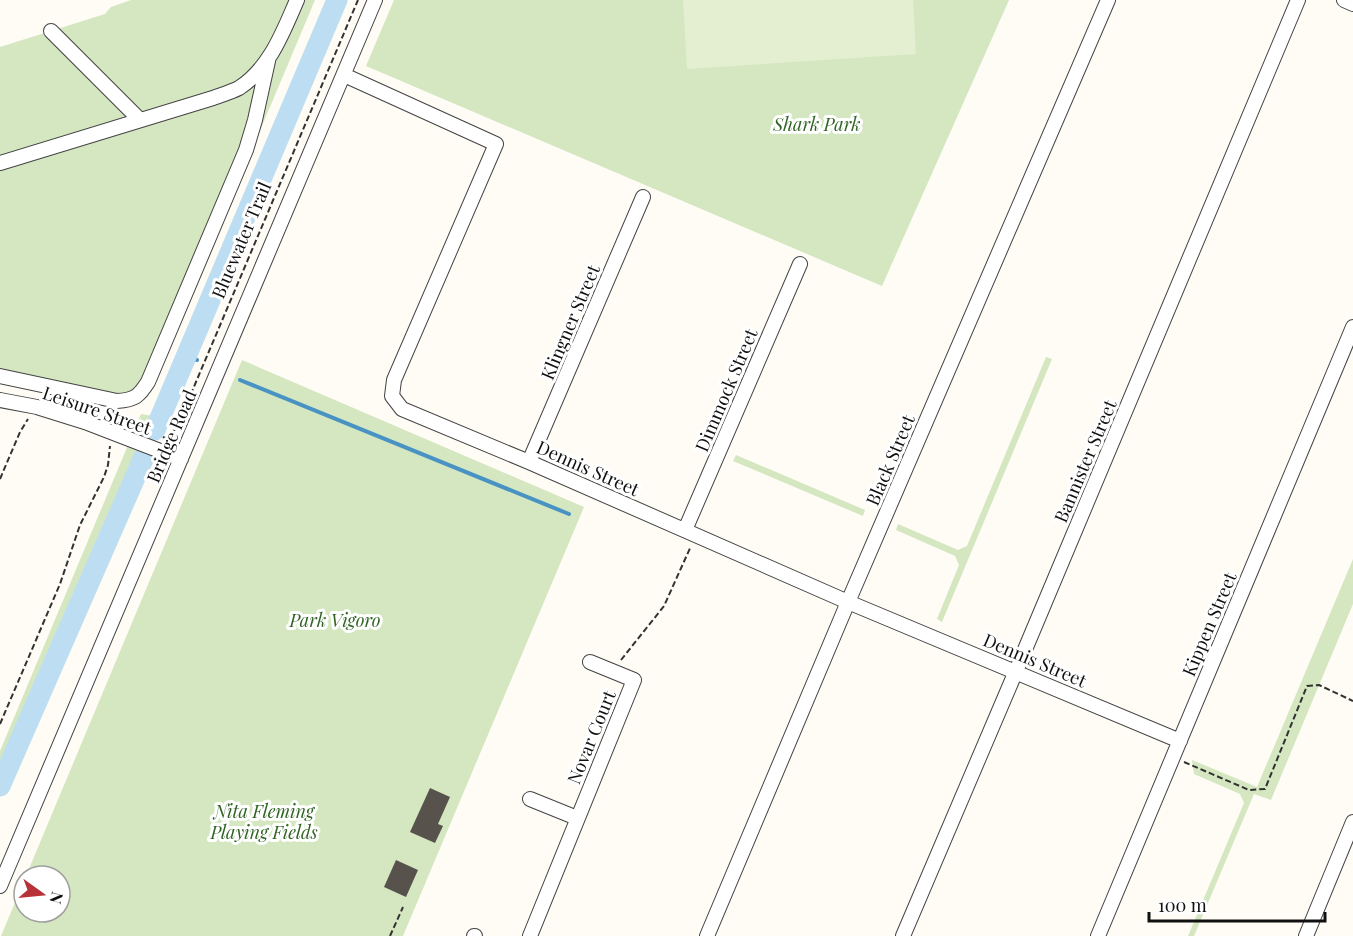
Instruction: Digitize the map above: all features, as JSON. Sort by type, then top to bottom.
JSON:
[{"type":"street","points":[[0,376],[117,401],[129,400],[142,391],[148,382],[246,150],[268,61],[297,0]]},
{"type":"street","name":"Bridge Road","points":[[0,886],[375,0]]},
{"type":"street","name":"Black Street","points":[[707,936],[848,602],[1108,0]]},
{"type":"street","name":"Bannister Street","points":[[903,936],[1298,0]]},
{"type":"street","points":[[1344,0],[1353,3]]},
{"type":"street","points":[[51,31],[141,120]]},
{"type":"street","points":[[0,163],[213,98],[238,88],[258,73],[268,61]]},
{"type":"street","name":"Dennis Street","points":[[344,75],[496,144],[394,380],[392,396],[402,409],[848,602],[1180,741]]},
{"type":"street","name":"Klingner Street","points":[[529,462],[643,197]]},
{"type":"street","name":"Dimmock Street","points":[[690,532],[800,264]]},
{"type":"street","name":"Kippen Street","points":[[1098,936],[1353,327]]},
{"type":"street","name":"Leisure Street","points":[[0,400],[35,407],[85,422],[181,459]]},
{"type":"street","name":"Novar Court","points":[[530,936],[634,680],[590,662]]},
{"type":"street","points":[[530,799],[577,818]]},
{"type":"street","points":[[1306,936],[1353,822]]},
{"type":"path","name":"Bluewater Trail","points":[[117,425],[123,422],[165,438],[176,428],[358,0]]},
{"type":"path","points":[[0,479],[20,432],[35,407]]},
{"type":"path","points":[[0,724],[60,584],[80,525],[104,477],[111,442]]},
{"type":"path","points":[[612,671],[664,606],[690,532]]},
{"type":"path","points":[[1173,758],[1249,790],[1265,789],[1307,686],[1319,685],[1353,701]]},
{"type":"path","points":[[390,936],[403,907]]},
{"type":"green space","points":[[131,0],[315,0],[148,397],[125,408],[0,382],[0,47],[105,14],[111,7]]},
{"type":"green space","name":"Shark Park","points":[[394,0],[1009,0],[882,286],[366,66]]},
{"type":"green space","points":[[683,0],[913,0],[916,54],[687,69]]},
{"type":"green space","points":[[1046,357],[1052,359],[942,622],[937,619],[959,565],[955,556],[896,530],[898,524],[958,550],[967,546]]},
{"type":"green space","name":"Park Vigoro","points":[[242,360],[584,507],[403,936],[1,936],[12,910],[12,924],[72,924],[72,864],[31,864]]},
{"type":"green space","points":[[141,414],[159,417],[0,797],[0,751]]},
{"type":"green space","points":[[736,455],[865,510],[863,516],[733,461]]},
{"type":"green space","points":[[1353,559],[1353,604],[1271,800],[1254,794],[1194,936],[1188,936],[1244,803],[1240,794],[1194,774],[1192,760],[1257,787]]},
{"type":"building","points":[[430,788],[450,797],[438,824],[443,826],[435,843],[410,832]]},
{"type":"building","points":[[396,860],[418,870],[406,897],[384,887]]},
{"type":"waterway","points":[[155,430],[337,0]]},
{"type":"waterway","points":[[186,356],[197,360]]},
{"type":"waterway","points":[[240,380],[569,514]]},
{"type":"waterway","points":[[0,786],[144,457]]},
{"type":"park label","name":"Nita Fleming Playing Fields","points":[[264,821]]}]
